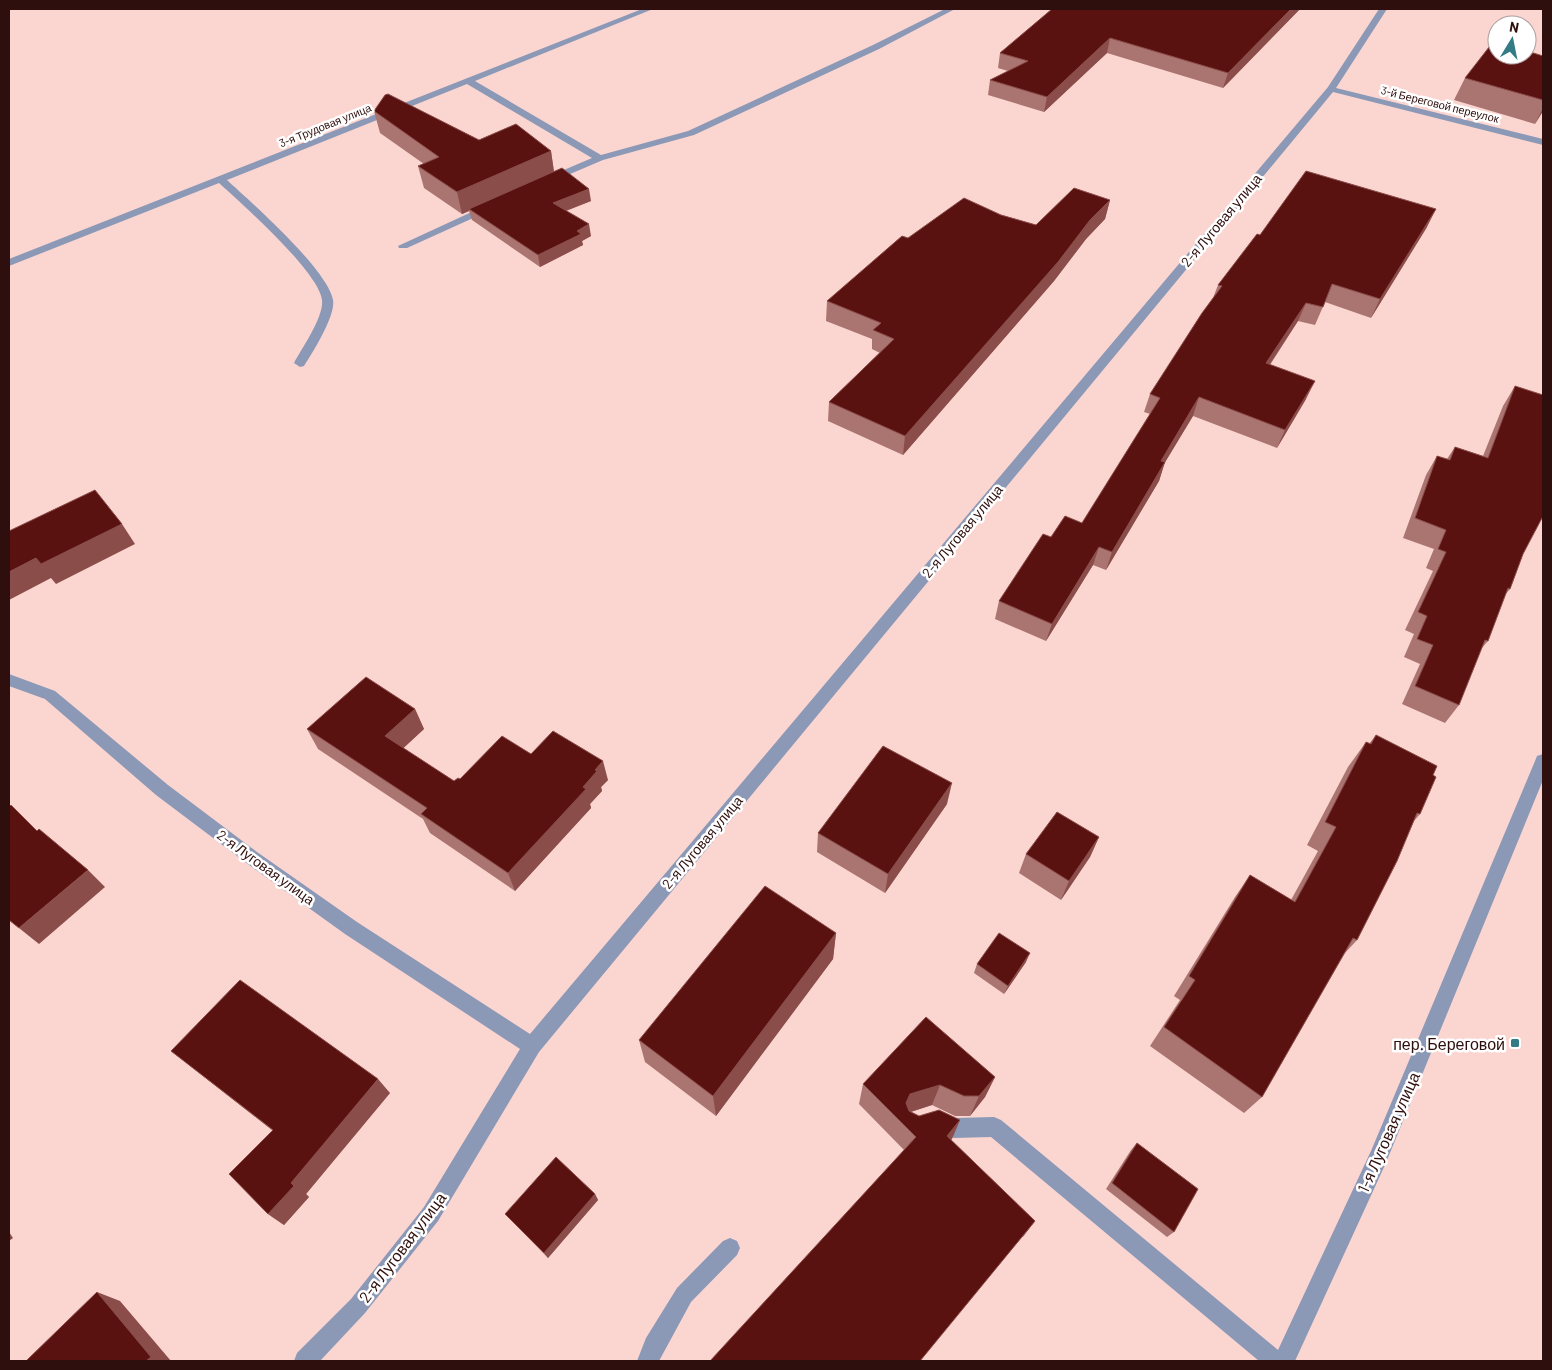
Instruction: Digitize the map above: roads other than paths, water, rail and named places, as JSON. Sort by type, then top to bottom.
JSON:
[{"type":"street","name":"3-я Трудовая улица","points":[[9,263],[649,9]]},
{"type":"street","points":[[537,186],[600,158],[691,133],[876,48],[951,9]]},
{"type":"street","name":"2-я Луговая улица","points":[[305,1361],[358,1306],[430,1214],[532,1046],[1330,89],[1353,57],[1382,9]]},
{"type":"street","points":[[468,81],[600,158]]},
{"type":"street","name":"3-й Береговой переулок","points":[[1330,89],[1543,142]]},
{"type":"street","points":[[220,180],[276,230],[323,286],[328,300],[326,310],[300,363]]},
{"type":"street","points":[[402,246],[501,202]]},
{"type":"street","name":"2-я Луговая улица","points":[[9,680],[50,695],[162,790],[251,857],[351,928],[532,1046]]},
{"type":"street","name":"1-я Луговая улица","points":[[1284,1361],[1378,1158],[1543,761]]},
{"type":"street","points":[[919,1121],[934,1118],[954,1128],[994,1127],[1275,1361]]},
{"type":"street","points":[[648,1361],[654,1346],[684,1295],[730,1248]]},
{"type":"place","name":"пер. Береговой","points":[[1515,1043]]}]
